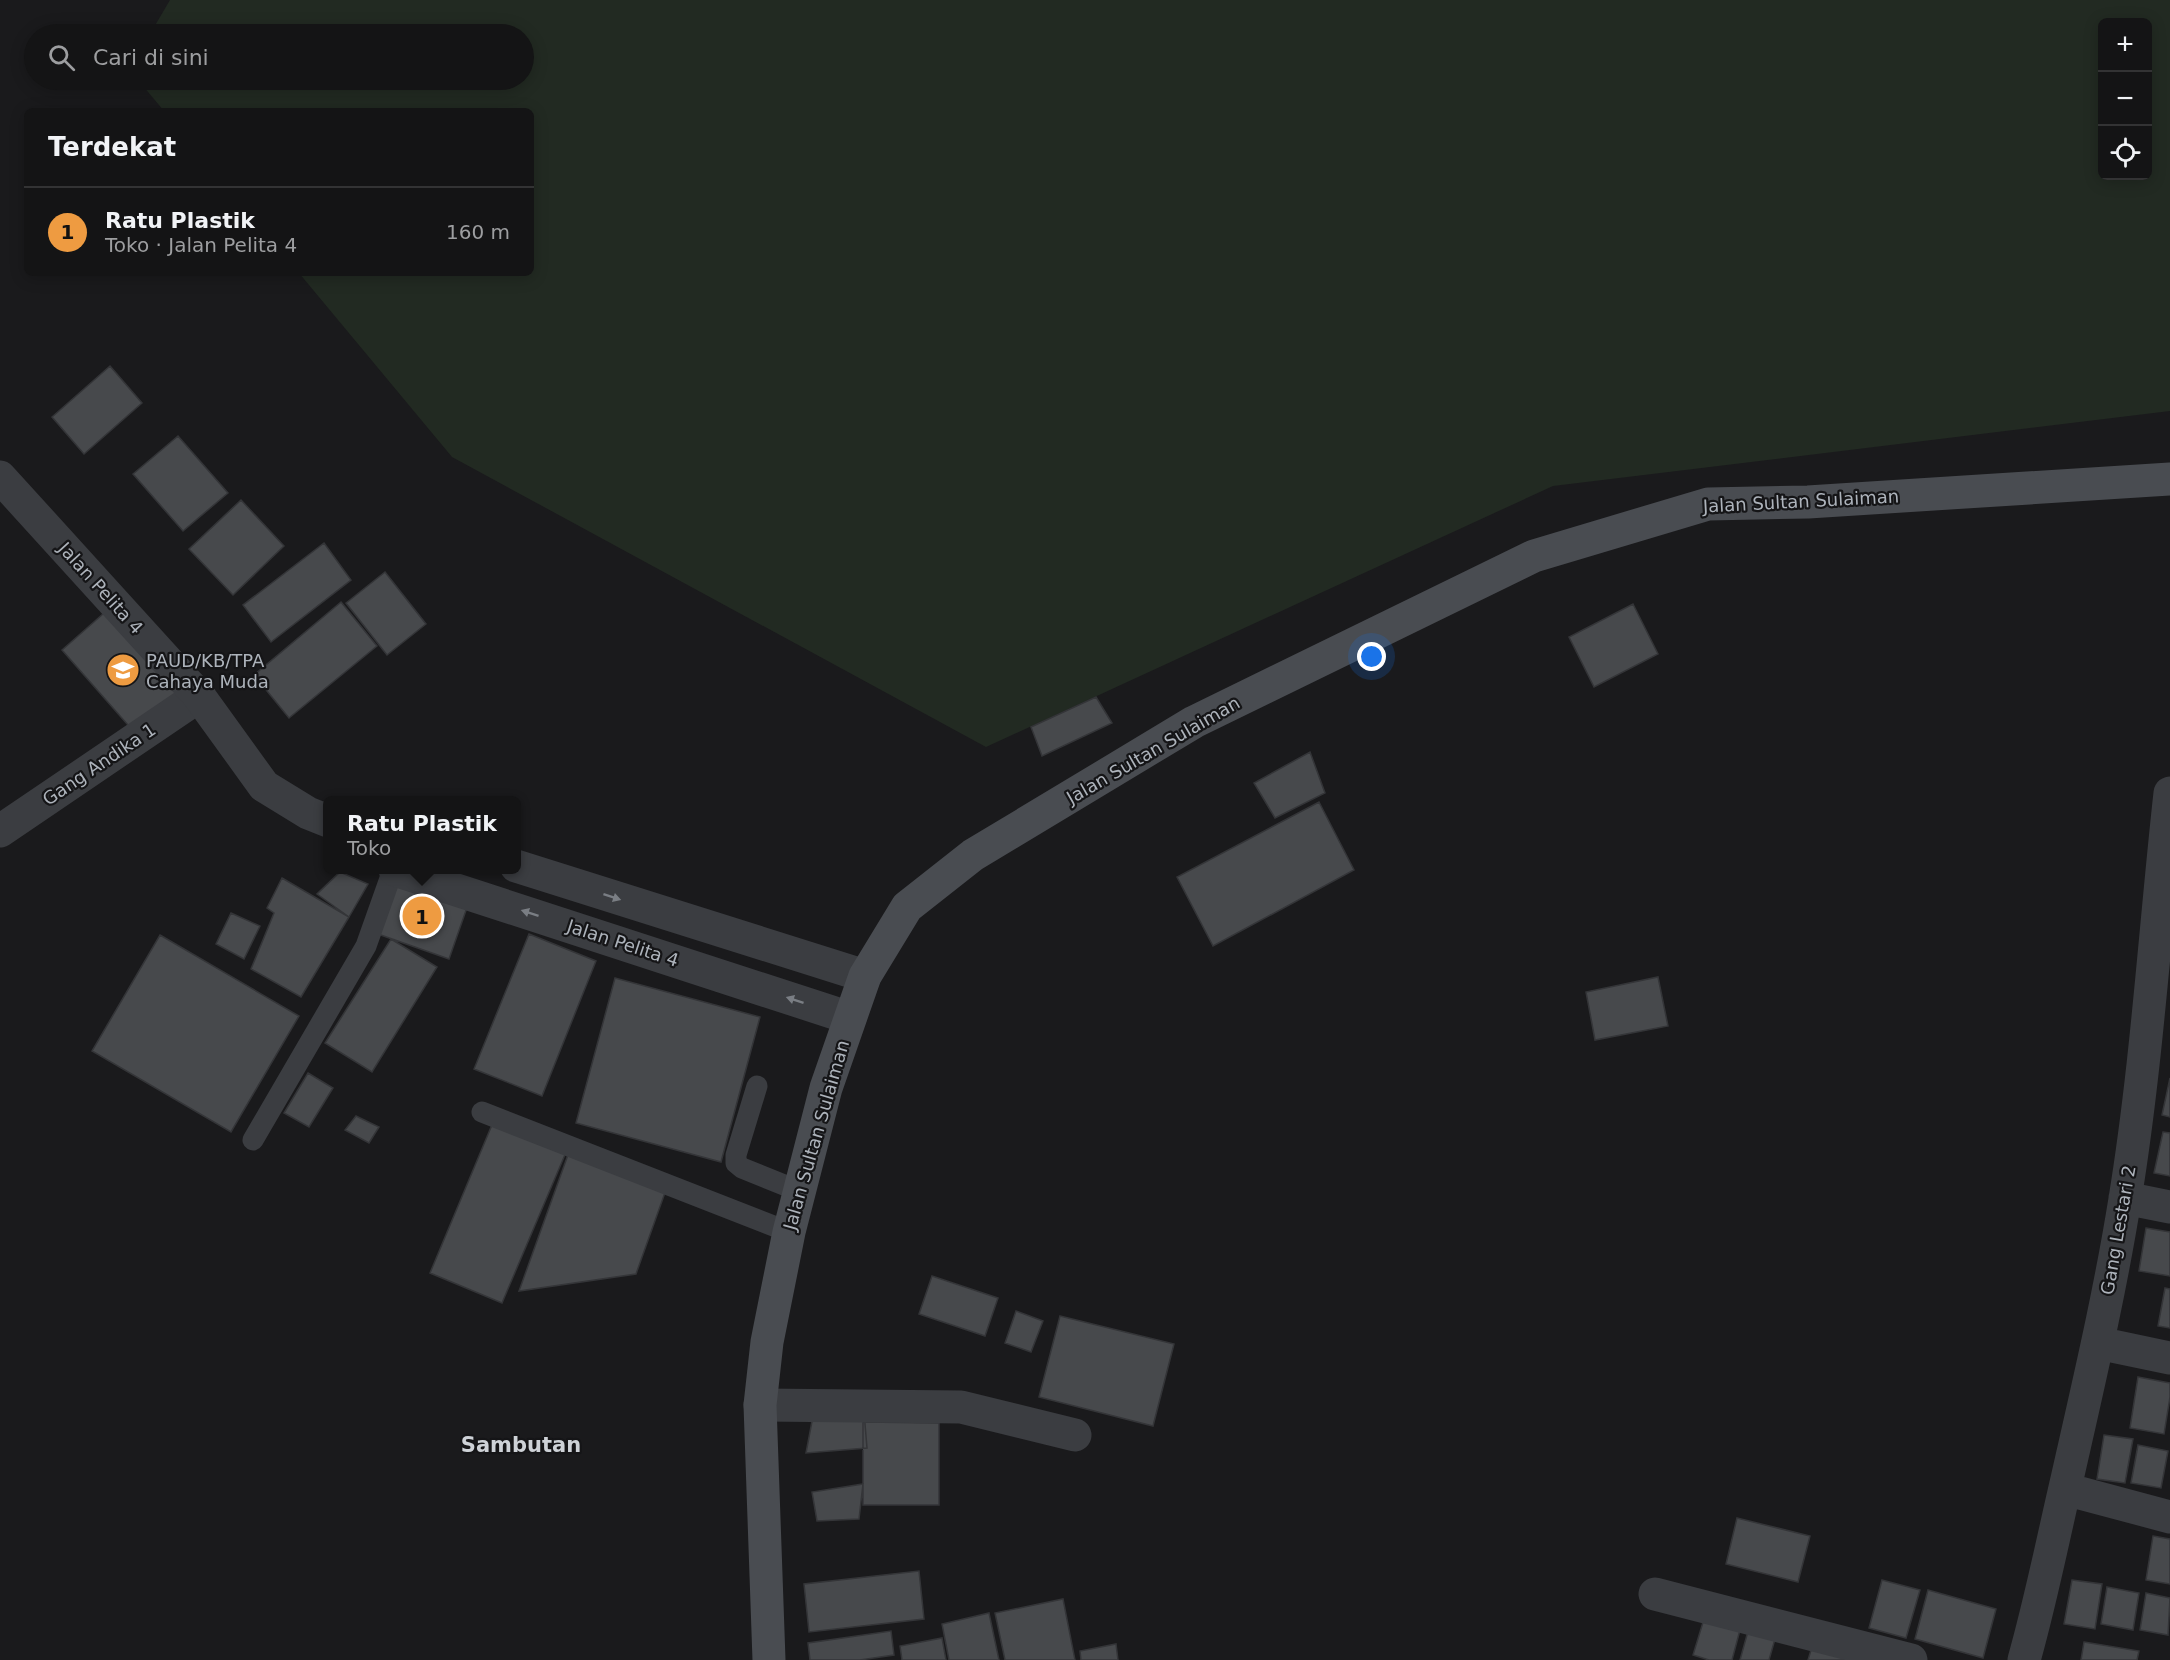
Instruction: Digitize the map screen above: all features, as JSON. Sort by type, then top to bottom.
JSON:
[{"type":"main road","name":"Jalan Sultan Sulaiman","points":[[769,1660],[760,1405],[767,1342],[789,1232],[826,1088],[865,976],[907,908],[973,855],[1194,722],[1534,556],[1708,504],[1808,502],[2170,479]]},
{"type":"street","name":"Jalan Pelita 4","points":[[0,477],[199,696],[264,786],[308,813],[323,819]]},
{"type":"street","name":"Gang Andika 1","points":[[0,831],[199,696]]},
{"type":"street","name":"Gang Lestari 2","points":[[2024,1660],[2098,1343],[2125,1198],[2158,1042],[2170,793]]},
{"type":"street","points":[[521,868],[865,976]]},
{"type":"street","name":"Jalan Pelita 4","points":[[406,874],[850,1018]]},
{"type":"street","points":[[2125,1198],[2170,1207]]},
{"type":"street","points":[[2098,1343],[2170,1358]]},
{"type":"street","points":[[760,1405],[961,1407],[1075,1435]]},
{"type":"street","points":[[2065,1488],[2170,1517]]},
{"type":"street","points":[[1655,1594],[1911,1660]]},
{"type":"lane","points":[[253,1140],[366,946],[393,874]]},
{"type":"lane","points":[[757,1086],[736,1155],[736,1163],[742,1168],[799,1191]]},
{"type":"lane","points":[[482,1112],[789,1232]]},
{"type":"shaded area","points":[[170,0],[2170,0],[2170,411],[1553,486],[986,747],[452,457],[301,276],[534,276],[534,108],[161,108],[146,90],[534,90],[534,24],[156,24]]},
{"type":"building","points":[[110,366],[142,403],[84,454],[52,417]]},
{"type":"building","points":[[178,436],[228,493],[183,531],[133,474]]},
{"type":"building","points":[[241,500],[284,546],[233,595],[189,549]]},
{"type":"building","points":[[324,543],[351,580],[271,642],[243,605]]},
{"type":"building","points":[[385,572],[426,624],[387,655],[346,603]]},
{"type":"building","points":[[341,602],[377,646],[289,718],[254,675]]},
{"type":"building","points":[[1633,604],[1658,654],[1594,687],[1569,637]]},
{"type":"building","name":"PAUD/KB/TPA Cahaya Muda","points":[[112,606],[184,689],[135,733],[62,650]]},
{"type":"building","points":[[1096,697],[1112,723],[1042,756],[1031,727]]},
{"type":"building","points":[[1310,752],[1325,793],[1275,818],[1254,783]]},
{"type":"building","points":[[1319,802],[1354,870],[1213,946],[1177,877]]},
{"type":"building","points":[[338,874],[345,874],[368,884],[349,917],[317,894]]},
{"type":"building","points":[[396,874],[470,899],[449,959],[375,933]]},
{"type":"building","points":[[282,878],[349,917],[301,997],[251,969],[274,913],[267,908]]},
{"type":"building","points":[[231,913],[260,926],[244,959],[216,944]]},
{"type":"building","points":[[529,934],[596,961],[542,1096],[474,1069]]},
{"type":"building","points":[[160,935],[299,1016],[231,1132],[92,1051]]},
{"type":"building","points":[[391,939],[437,967],[372,1072],[325,1043]]},
{"type":"building","points":[[1658,977],[1668,1026],[1595,1040],[1586,992]]},
{"type":"building","points":[[615,978],[760,1017],[721,1162],[576,1123]]},
{"type":"building","points":[[308,1073],[333,1088],[309,1127],[284,1113]]},
{"type":"building","points":[[2170,1078],[2170,1117],[2162,1115]]},
{"type":"building","points":[[356,1116],[379,1127],[369,1143],[345,1130]]},
{"type":"building","points":[[494,1120],[567,1150],[502,1303],[430,1273]]},
{"type":"building","points":[[2163,1132],[2170,1133],[2170,1176],[2154,1173]]},
{"type":"building","points":[[569,1152],[667,1187],[636,1274],[519,1291]]},
{"type":"building","points":[[2146,1228],[2170,1232],[2170,1276],[2139,1271]]},
{"type":"building","points":[[932,1276],[998,1298],[985,1336],[919,1314]]},
{"type":"building","points":[[2165,1288],[2170,1289],[2170,1328],[2158,1326]]},
{"type":"building","points":[[1016,1311],[1043,1321],[1031,1352],[1005,1343]]},
{"type":"building","points":[[1060,1316],[1174,1344],[1153,1426],[1039,1397]]},
{"type":"building","points":[[2138,1377],[2170,1383],[2164,1434],[2130,1428]]},
{"type":"building","points":[[864,1412],[867,1448],[806,1453],[813,1416]]},
{"type":"building","points":[[863,1422],[939,1423],[939,1505],[863,1505]]},
{"type":"building","points":[[2104,1435],[2133,1439],[2125,1483],[2097,1479]]},
{"type":"building","points":[[2138,1445],[2168,1451],[2161,1488],[2131,1483]]},
{"type":"building","points":[[863,1484],[859,1519],[817,1521],[812,1492]]},
{"type":"building","points":[[1737,1518],[1810,1536],[1798,1582],[1726,1564]]},
{"type":"building","points":[[2153,1536],[2170,1539],[2170,1584],[2146,1580]]},
{"type":"building","points":[[919,1571],[924,1619],[809,1632],[804,1584]]},
{"type":"building","points":[[1882,1580],[1920,1590],[1906,1638],[1869,1628]]},
{"type":"building","points":[[2072,1580],[2102,1584],[2095,1629],[2064,1624]]},
{"type":"building","points":[[2107,1587],[2139,1593],[2133,1630],[2101,1624]]},
{"type":"building","points":[[1928,1590],[1996,1609],[1983,1658],[1915,1639]]},
{"type":"building","points":[[2146,1593],[2170,1598],[2168,1635],[2140,1630]]},
{"type":"building","points":[[1063,1599],[1075,1660],[1005,1660],[995,1613]]},
{"type":"building","points":[[989,1613],[999,1660],[949,1660],[942,1624]]},
{"type":"building","points":[[1704,1619],[1740,1630],[1732,1660],[1709,1660],[1693,1655]]},
{"type":"building","points":[[1750,1624],[1777,1632],[1769,1660],[1740,1660]]},
{"type":"building","points":[[891,1631],[894,1655],[860,1660],[810,1660],[808,1643]]},
{"type":"building","points":[[1815,1637],[1846,1660],[1808,1660]]},
{"type":"building","points":[[942,1638],[946,1660],[902,1660],[900,1646]]},
{"type":"building","points":[[2084,1642],[2139,1651],[2137,1660],[2081,1660]]},
{"type":"building","points":[[1116,1644],[1118,1660],[1081,1660],[1080,1651]]},
{"type":"place","name":"PAUD/KB/TPA Cahaya Muda","points":[[123,670]]},
{"type":"place","name":"Ratu Plastik","points":[[422,916]]},
{"type":"district","name":"Sambutan","points":[[521,1445]]}]
